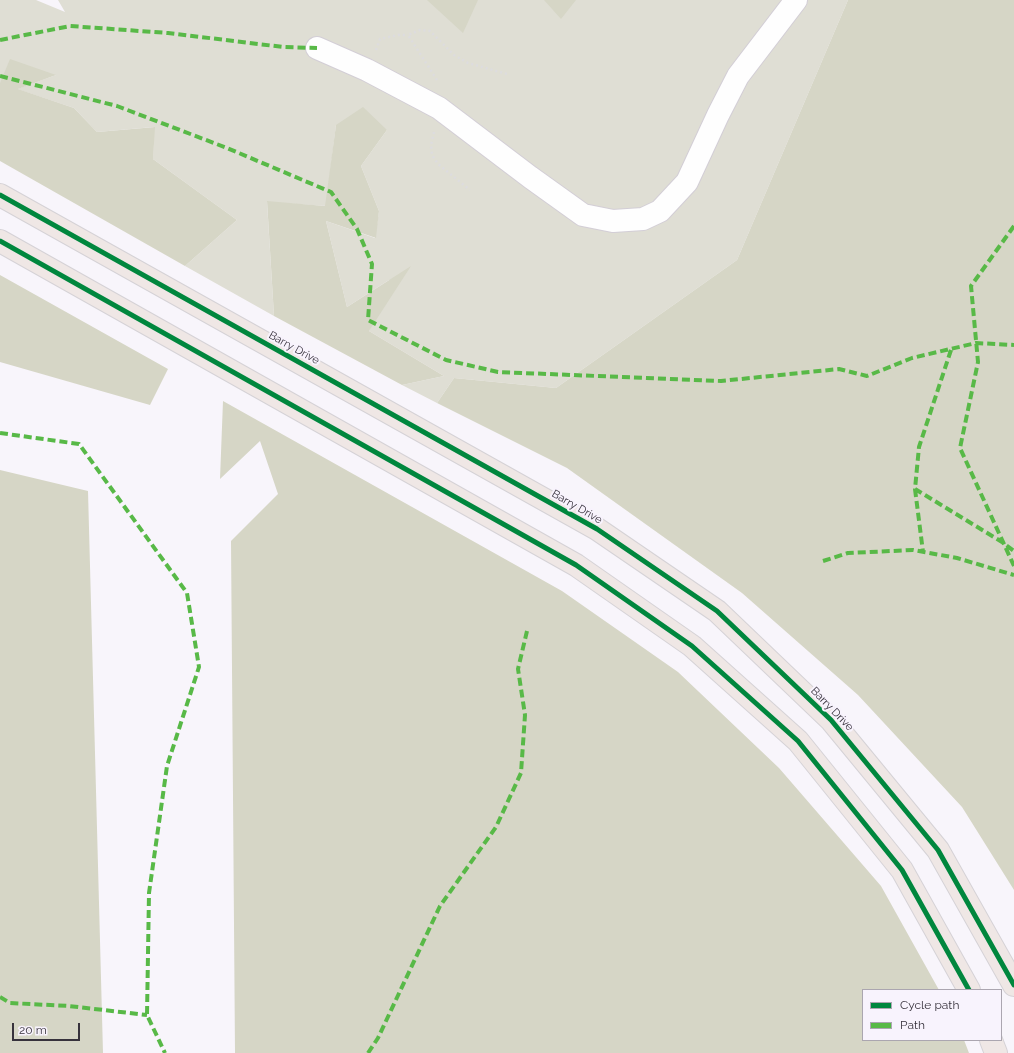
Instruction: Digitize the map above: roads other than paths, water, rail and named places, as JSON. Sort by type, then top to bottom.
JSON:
[{"type":"main road","name":"Barry Drive","points":[[0,195],[597,529],[716,611],[831,720],[938,850],[1014,985]]},
{"type":"main road","points":[[0,241],[576,565],[692,646],[798,741],[828,778],[902,870],[968,989]]},
{"type":"main road","points":[[991,1041],[996,1053]]},
{"type":"lane","points":[[316,48],[367,70],[439,108],[530,178],[583,214],[613,221],[643,219],[660,211],[686,182],[718,114],[738,76],[796,0]]}]
